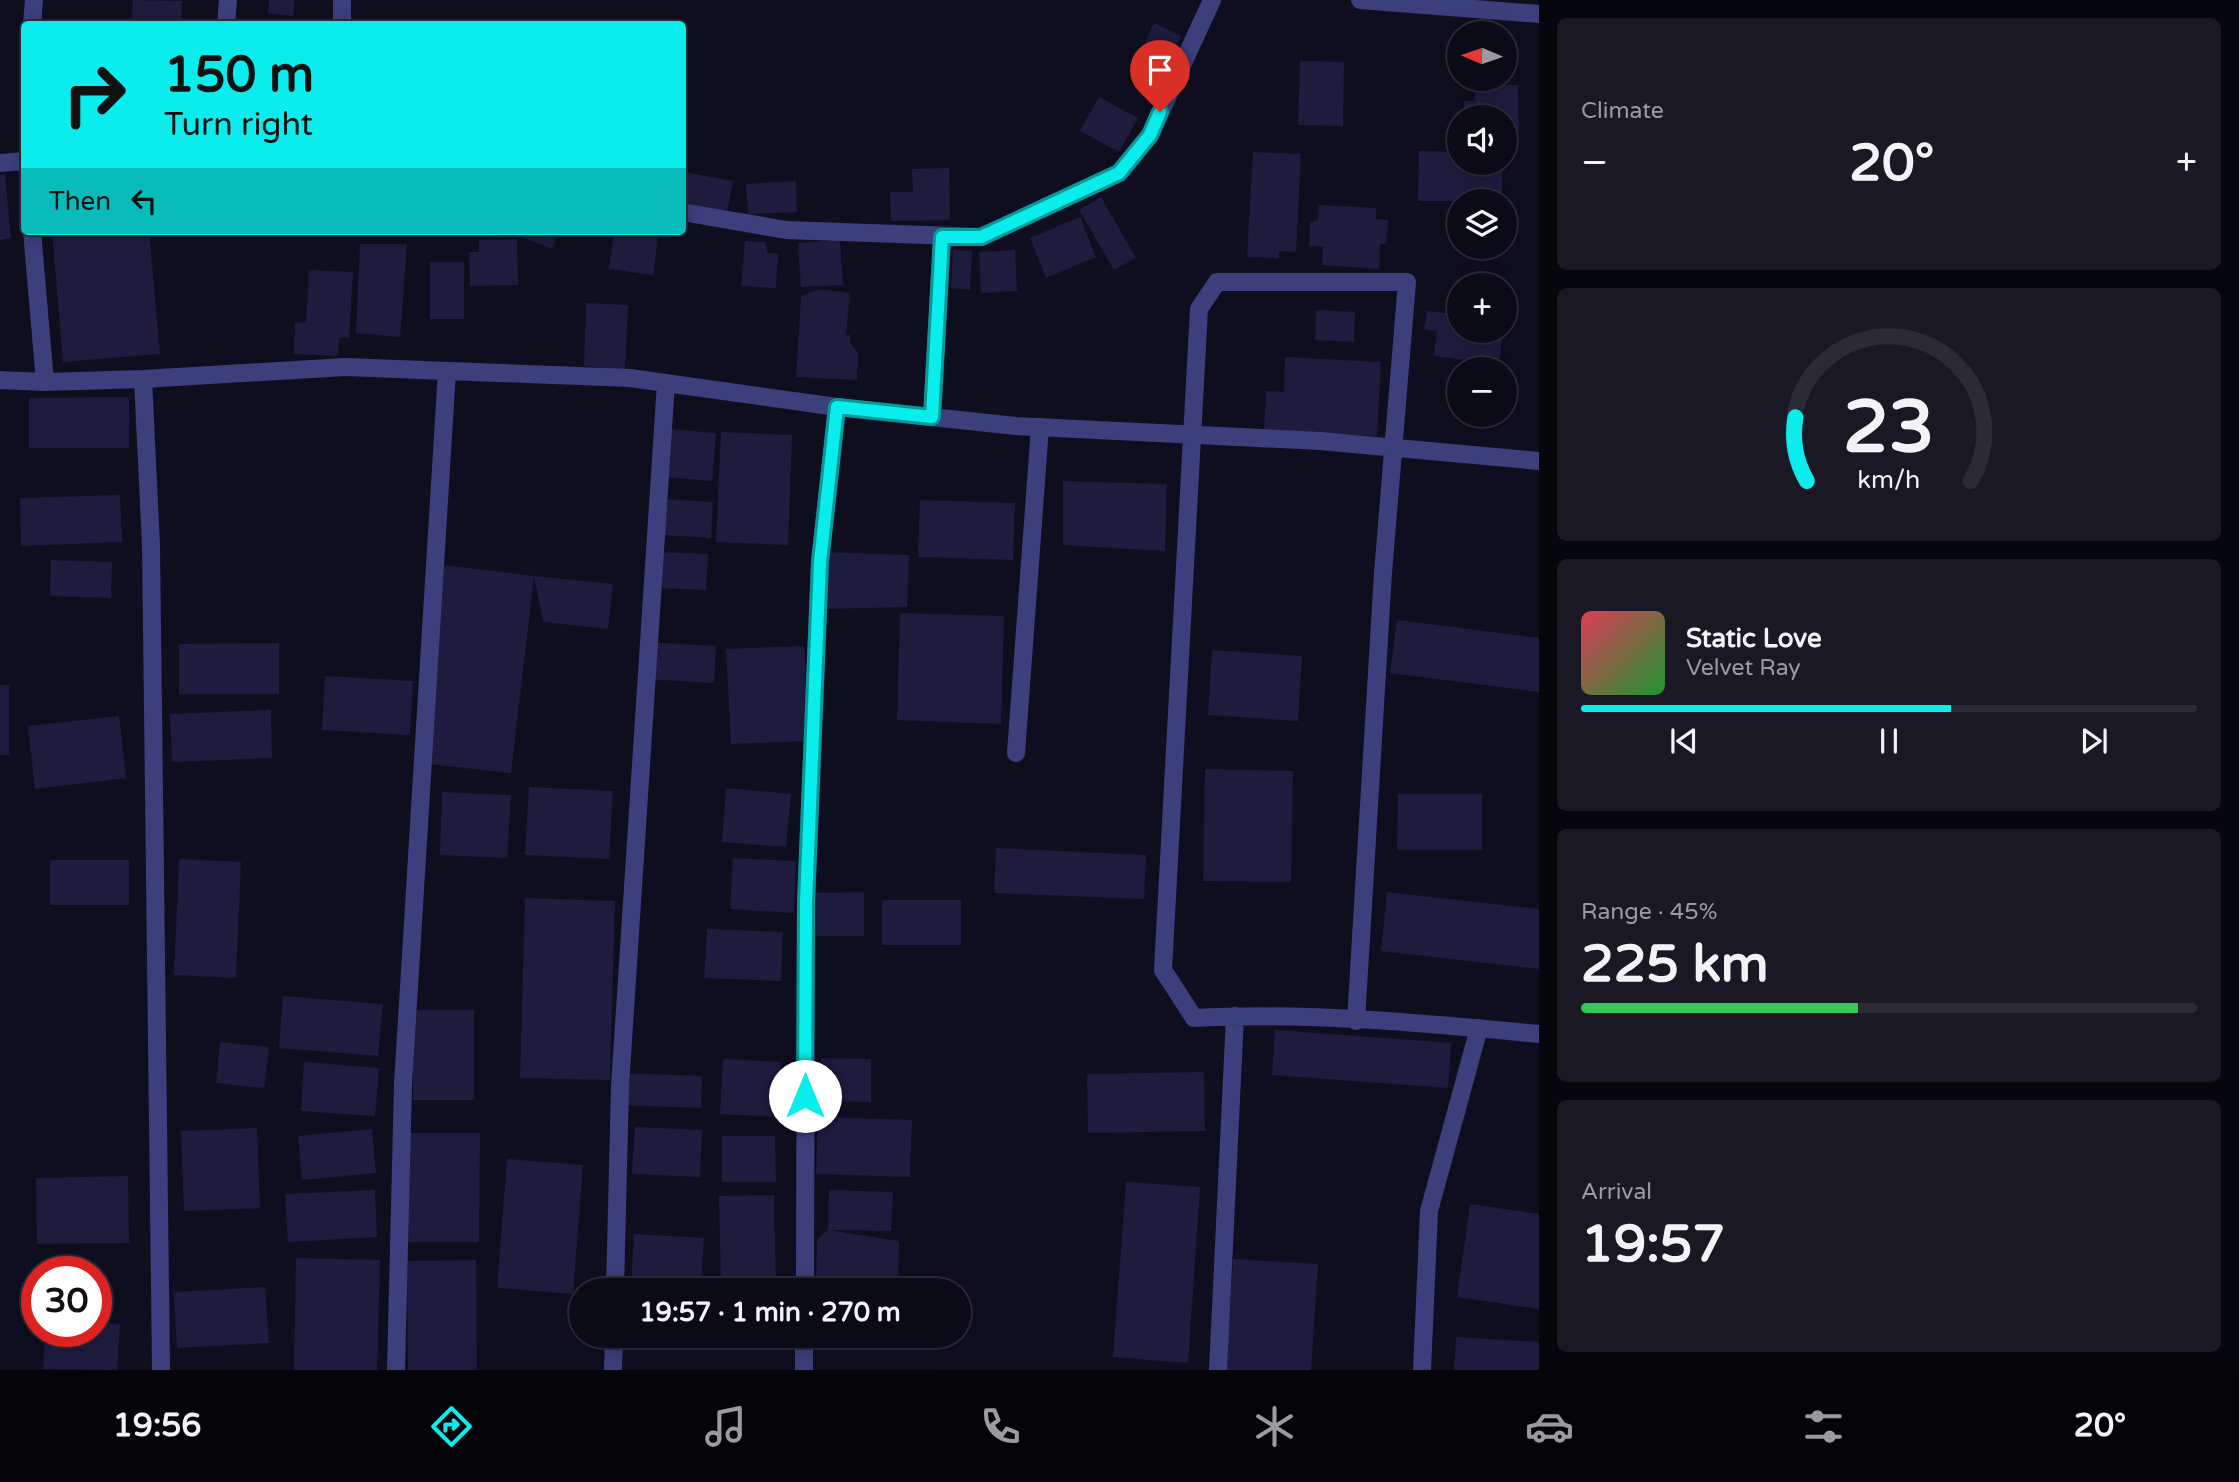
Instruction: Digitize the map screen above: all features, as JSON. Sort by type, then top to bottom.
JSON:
[{"type":"street","points":[[32,21],[34,0]]},
{"type":"street","points":[[226,21],[228,0]]},
{"type":"street","points":[[342,0],[342,21]]},
{"type":"street","points":[[686,213],[786,230],[981,237],[1119,173],[1150,135],[1212,0]]},
{"type":"street","points":[[1360,0],[1539,15]]},
{"type":"street","points":[[0,163],[21,161]]},
{"type":"street","points":[[32,235],[45,382]]},
{"type":"street","points":[[932,417],[942,237]]},
{"type":"street","points":[[1356,1021],[1406,282],[1217,282],[1199,309],[1163,970],[1194,1018],[1235,1016],[1356,1021],[1539,1034]]},
{"type":"street","points":[[0,380],[45,382],[142,379],[345,367],[447,371],[666,383],[837,407],[1040,427],[1394,448],[1539,461]]},
{"type":"street","points":[[396,1370],[403,1084],[447,371]]},
{"type":"street","points":[[142,379],[151,545],[161,1370]]},
{"type":"street","points":[[615,1278],[620,1086],[666,383]]},
{"type":"street","points":[[804,1278],[806,902],[820,562],[837,407]]},
{"type":"street","points":[[1016,753],[1040,427]]},
{"type":"street","points":[[1218,1370],[1235,1016]]},
{"type":"street","points":[[1422,1370],[1429,1211],[1479,1028]]},
{"type":"street","points":[[613,1370],[614,1348]]},
{"type":"street","points":[[804,1348],[804,1370]]},
{"type":"building","points":[[133,0],[182,1],[181,21],[131,21]]},
{"type":"building","points":[[269,0],[295,0],[293,16],[268,13]]},
{"type":"building","points":[[1154,23],[1181,36],[1164,71],[1150,65],[1144,77],[1131,71]]},
{"type":"building","points":[[1300,61],[1344,62],[1343,126],[1298,125]]},
{"type":"building","points":[[1518,85],[1519,133],[1517,105],[1464,105],[1464,101],[1475,101],[1475,91],[1517,91]]},
{"type":"building","points":[[1099,97],[1138,118],[1119,152],[1080,131]]},
{"type":"building","points":[[1419,151],[1447,152],[1447,175],[1502,175],[1502,189],[1447,189],[1447,201],[1418,201]]},
{"type":"building","points":[[1253,152],[1301,154],[1296,252],[1279,251],[1279,258],[1247,257]]},
{"type":"building","points":[[949,168],[950,220],[891,221],[890,192],[913,192],[912,169]]},
{"type":"building","points":[[686,172],[733,181],[727,211],[686,204]]},
{"type":"building","points":[[5,174],[11,238],[0,240],[0,175]]},
{"type":"building","points":[[796,181],[797,212],[748,214],[746,184]]},
{"type":"building","points":[[1101,197],[1136,258],[1114,270],[1079,210]]},
{"type":"building","points":[[1319,205],[1376,208],[1376,219],[1388,220],[1386,244],[1380,244],[1379,269],[1322,265],[1323,247],[1309,246],[1310,223],[1318,220]]},
{"type":"building","points":[[1080,217],[1096,257],[1046,278],[1030,238]]},
{"type":"building","points":[[52,235],[149,235],[160,354],[63,362]]},
{"type":"building","points":[[525,235],[557,235],[552,249],[524,238]]},
{"type":"building","points":[[613,235],[658,235],[653,275],[609,269]]},
{"type":"building","points":[[517,239],[518,285],[470,286],[469,252],[479,252],[479,240]]},
{"type":"building","points":[[840,240],[843,285],[801,287],[798,243]]},
{"type":"building","points":[[745,241],[765,242],[768,253],[778,254],[776,288],[741,286]]},
{"type":"building","points":[[360,244],[407,244],[400,337],[356,333]]},
{"type":"building","points":[[953,250],[972,251],[970,290],[951,288]]},
{"type":"building","points":[[1015,250],[1017,291],[981,293],[979,252]]},
{"type":"building","points":[[430,262],[464,262],[464,319],[430,319]]},
{"type":"building","points":[[309,270],[353,272],[349,338],[339,338],[338,356],[294,354],[295,322],[306,323]]},
{"type":"building","points":[[819,289],[850,293],[846,335],[850,335],[850,342],[858,354],[857,380],[796,377],[801,296]]},
{"type":"building","points":[[586,303],[628,305],[625,370],[584,366]]},
{"type":"building","points":[[1316,310],[1355,312],[1354,342],[1315,340]]},
{"type":"building","points":[[1427,311],[1447,313],[1447,343],[1502,343],[1500,357],[1434,356],[1437,331],[1424,329]]},
{"type":"building","points":[[1285,357],[1381,362],[1377,436],[1264,431],[1266,391],[1284,392]]},
{"type":"building","points":[[129,397],[129,448],[29,448],[29,398]]},
{"type":"building","points":[[669,429],[716,433],[712,481],[665,477]]},
{"type":"building","points":[[721,432],[792,435],[788,545],[716,542]]},
{"type":"building","points":[[1063,481],[1167,484],[1165,551],[1063,545]]},
{"type":"building","points":[[120,495],[122,542],[21,546],[20,498]]},
{"type":"building","points":[[664,499],[713,502],[711,538],[662,535]]},
{"type":"building","points":[[920,500],[1015,503],[1013,560],[918,557]]},
{"type":"building","points":[[659,552],[708,554],[706,590],[657,588]]},
{"type":"building","points":[[827,552],[909,555],[907,607],[825,609]]},
{"type":"building","points":[[51,560],[112,562],[111,598],[50,596]]},
{"type":"building","points":[[443,565],[534,576],[511,773],[419,763]]},
{"type":"building","points":[[534,576],[613,584],[608,629],[543,622]]},
{"type":"building","points":[[900,613],[1004,616],[1001,724],[897,720]]},
{"type":"building","points":[[1397,620],[1539,638],[1539,692],[1390,673]]},
{"type":"building","points":[[647,642],[716,646],[714,683],[645,679]]},
{"type":"building","points":[[279,643],[279,694],[179,694],[179,644]]},
{"type":"building","points":[[804,646],[809,741],[731,744],[726,649]]},
{"type":"building","points":[[1212,650],[1302,656],[1298,721],[1208,715]]},
{"type":"building","points":[[325,676],[413,681],[410,735],[322,730]]},
{"type":"building","points":[[0,685],[9,685],[9,755],[0,755]]},
{"type":"building","points":[[271,710],[272,758],[172,762],[170,714]]},
{"type":"building","points":[[119,716],[126,778],[35,789],[28,726]]},
{"type":"building","points":[[1205,769],[1293,771],[1291,882],[1203,881]]},
{"type":"building","points":[[529,787],[613,791],[609,859],[525,855]]},
{"type":"building","points":[[726,788],[791,794],[786,847],[722,842]]},
{"type":"building","points":[[442,792],[511,795],[507,858],[440,855]]},
{"type":"building","points":[[1398,794],[1482,794],[1482,850],[1397,850]]},
{"type":"building","points":[[996,848],[1146,855],[1144,899],[994,893]]},
{"type":"building","points":[[733,858],[796,861],[794,913],[730,909]]},
{"type":"building","points":[[179,859],[241,862],[236,978],[174,975]]},
{"type":"building","points":[[50,860],[129,860],[129,905],[50,905]]},
{"type":"building","points":[[864,892],[864,936],[813,936],[813,893]]},
{"type":"building","points":[[1387,892],[1539,909],[1539,969],[1381,951]]},
{"type":"building","points":[[525,898],[615,901],[610,1080],[520,1078]]},
{"type":"building","points":[[882,900],[961,900],[961,945],[882,945]]},
{"type":"building","points":[[707,929],[783,932],[781,981],[704,978]]},
{"type":"building","points":[[283,996],[383,1004],[378,1056],[279,1048]]},
{"type":"building","points":[[413,1010],[474,1010],[474,1100],[413,1100]]},
{"type":"building","points":[[1275,1030],[1451,1043],[1448,1088],[1272,1075]]},
{"type":"building","points":[[220,1042],[269,1047],[264,1088],[216,1083]]},
{"type":"building","points":[[821,1058],[871,1059],[871,1102],[821,1101]]},
{"type":"building","points":[[723,1059],[781,1062],[778,1117],[720,1114]]},
{"type":"building","points":[[304,1062],[379,1068],[375,1116],[301,1111]]},
{"type":"building","points":[[1204,1072],[1205,1131],[1088,1133],[1087,1074]]},
{"type":"building","points":[[621,1073],[702,1076],[701,1108],[620,1105]]},
{"type":"building","points":[[818,1117],[912,1120],[910,1177],[816,1174]]},
{"type":"building","points":[[635,1127],[702,1130],[700,1177],[632,1174]]},
{"type":"building","points":[[257,1128],[260,1208],[184,1211],[181,1131]]},
{"type":"building","points":[[372,1129],[376,1173],[302,1180],[298,1136]]},
{"type":"building","points":[[400,1133],[480,1133],[479,1242],[400,1242]]},
{"type":"building","points":[[722,1136],[775,1136],[776,1182],[722,1182]]},
{"type":"building","points":[[507,1159],[583,1165],[574,1278],[569,1278],[569,1294],[497,1288]]},
{"type":"building","points":[[128,1176],[129,1243],[37,1244],[36,1178]]},
{"type":"building","points":[[1126,1182],[1200,1187],[1188,1363],[1113,1357]]},
{"type":"building","points":[[375,1190],[377,1237],[288,1242],[285,1194]]},
{"type":"building","points":[[829,1190],[893,1192],[891,1231],[828,1230]]},
{"type":"building","points":[[774,1195],[776,1278],[721,1278],[719,1196]]},
{"type":"building","points":[[1470,1204],[1539,1214],[1539,1309],[1457,1297]]},
{"type":"building","points":[[828,1230],[899,1241],[898,1278],[816,1278],[817,1239]]},
{"type":"building","points":[[634,1234],[704,1238],[702,1278],[632,1278]]},
{"type":"building","points":[[296,1258],[380,1260],[377,1370],[294,1370]]},
{"type":"building","points":[[1233,1259],[1318,1264],[1311,1370],[1226,1370]]},
{"type":"building","points":[[476,1260],[477,1370],[408,1370],[407,1261]]},
{"type":"building","points":[[265,1287],[269,1343],[177,1348],[174,1292]]},
{"type":"building","points":[[112,1323],[120,1324],[117,1370],[43,1369],[44,1347],[112,1347]]},
{"type":"building","points":[[1456,1337],[1539,1342],[1539,1370],[1454,1370]]},
{"type":"route","points":[[805,1096],[806,902],[820,562],[837,407],[932,417],[942,237],[981,237],[1119,173],[1150,135],[1160,112]]}]
